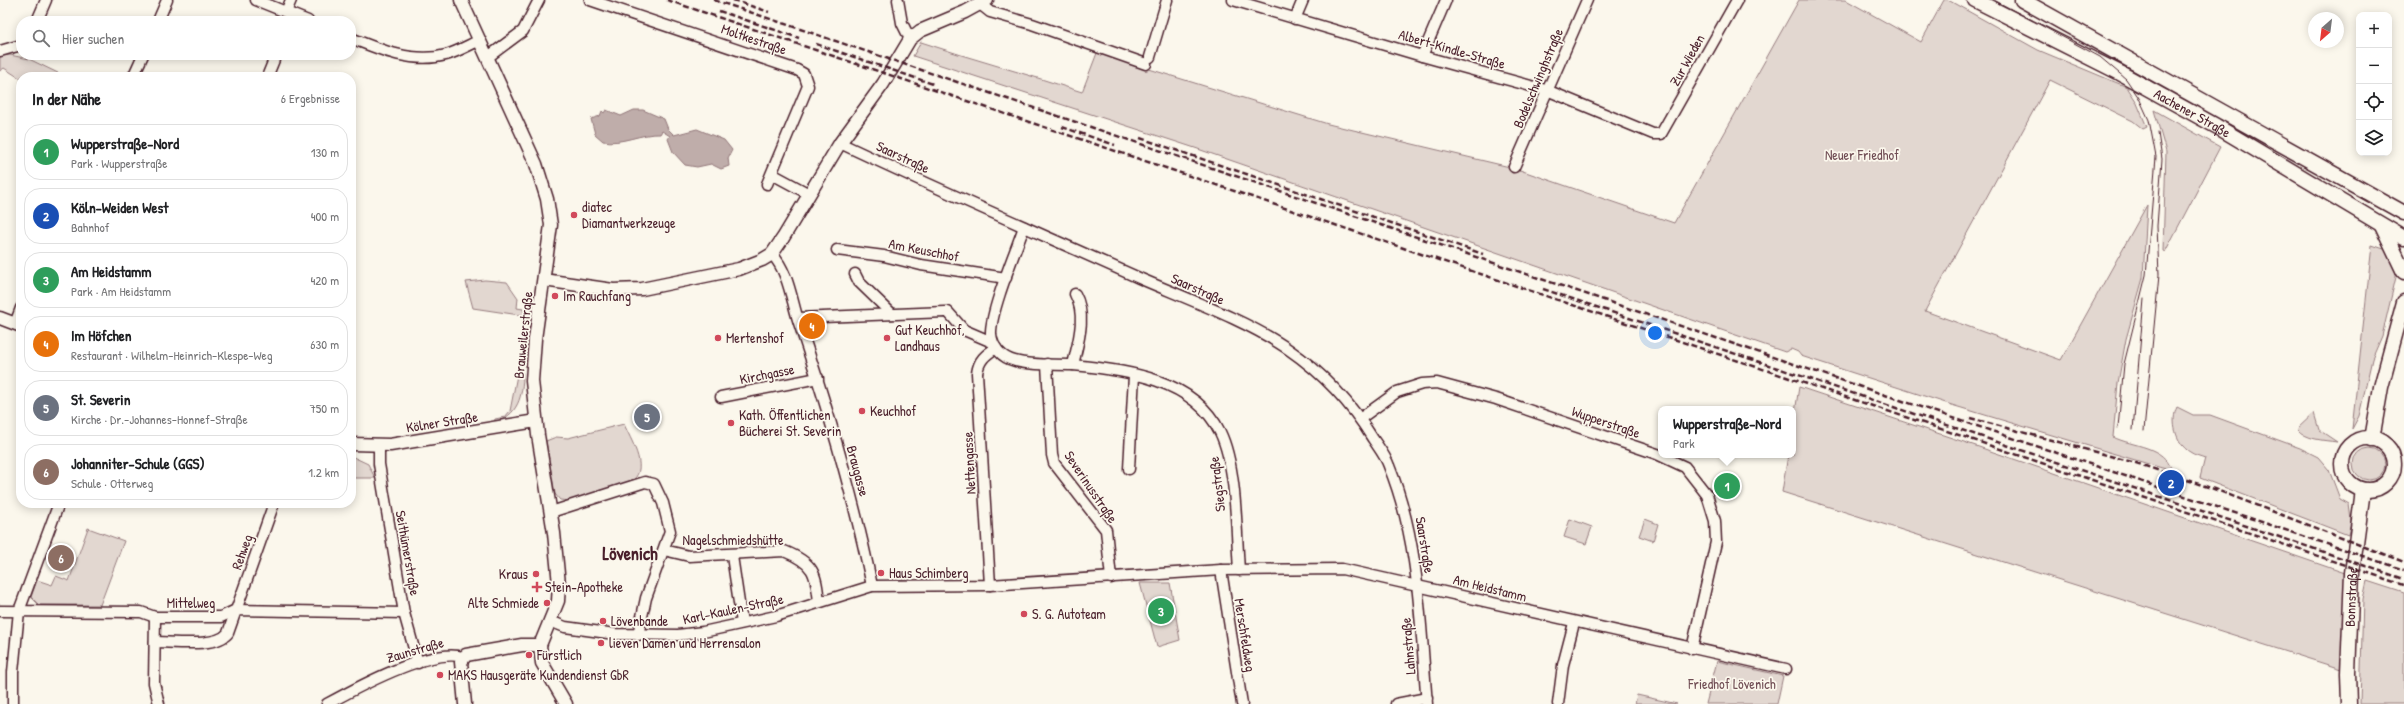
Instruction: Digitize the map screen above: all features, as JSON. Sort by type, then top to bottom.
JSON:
[{"type":"main road","name":"Aachener Straße","points":[[1975,0],[2120,72],[2216,126],[2404,238]]},
{"type":"main road","name":"Aachener Straße","points":[[2022,0],[2400,207]]},
{"type":"main road","points":[[2382,226],[2404,272]]},
{"type":"main road","points":[[2372,439],[2381,387],[2404,302]]},
{"type":"main road","points":[[2372,439],[2388,447],[2394,459],[2394,467],[2390,478],[2381,487],[2364,490],[2355,487],[2348,480],[2342,463],[2344,455],[2355,442],[2372,439]]},
{"type":"main road","name":"Bonnstraße","points":[[2349,704],[2348,673],[2352,573],[2364,490]]},
{"type":"street","points":[[39,16],[46,0]]},
{"type":"street","points":[[160,16],[167,0]]},
{"type":"street","points":[[256,0],[289,16],[291,0]]},
{"type":"street","name":"Brauweilerstraße","points":[[461,0],[488,57],[544,186],[551,225],[532,368],[536,421],[551,512],[559,584],[558,601],[540,644]]},
{"type":"street","points":[[488,57],[523,31],[539,0]]},
{"type":"street","name":"Moltkestraße","points":[[590,0],[790,67],[804,74],[808,86],[767,184]]},
{"type":"street","points":[[898,0],[902,23],[910,39]]},
{"type":"street","points":[[544,280],[614,290],[642,289],[754,265],[772,254],[784,238],[840,143],[882,84],[910,39],[920,31],[984,2],[990,12],[1148,61],[1167,0]]},
{"type":"street","name":"Albert-Kindle-Straße","points":[[1233,0],[1422,56],[1549,91],[1653,134],[1661,134]]},
{"type":"street","points":[[1295,19],[1303,0]]},
{"type":"street","points":[[1422,56],[1446,0]]},
{"type":"street","name":"Bodelschwinghstraße","points":[[1514,167],[1549,91],[1587,0]]},
{"type":"street","name":"Zur Wieden","points":[[1661,134],[1736,0]]},
{"type":"street","points":[[356,40],[394,55],[436,57],[447,55],[480,40]]},
{"type":"street","points":[[0,51],[16,46]]},
{"type":"street","points":[[135,72],[141,60]]},
{"type":"street","points":[[269,72],[274,60]]},
{"type":"street","name":"Saarstraße","points":[[840,143],[1024,227],[1225,316],[1286,347],[1314,368],[1342,394],[1360,418],[1388,464],[1407,515],[1414,550],[1417,585]]},
{"type":"street","points":[[772,174],[809,194]]},
{"type":"street","points":[[994,345],[992,324],[1024,227]]},
{"type":"street","name":"Am Keuschhof","points":[[837,250],[884,256],[920,265],[1006,278]]},
{"type":"street","name":"Braugasse","points":[[772,254],[786,276],[818,378],[864,549],[872,586]]},
{"type":"street","points":[[855,274],[859,282],[892,314]]},
{"type":"street","points":[[1073,365],[1081,314],[1080,305],[1075,294]]},
{"type":"street","name":"Siegstraße","points":[[892,314],[948,312],[964,330],[994,345],[1001,354],[1016,362],[1073,365],[1134,375],[1154,380],[1186,394],[1199,404],[1220,432],[1227,450],[1231,468],[1239,570]]},
{"type":"street","points":[[798,318],[892,314]]},
{"type":"street","points":[[0,318],[16,324]]},
{"type":"street","name":"Nettengasse","points":[[990,585],[977,373],[979,364],[994,345]]},
{"type":"street","name":"Severinusstraße","points":[[1047,364],[1052,455],[1054,463],[1106,530],[1111,578]]},
{"type":"street","points":[[1128,469],[1134,375]]},
{"type":"street","name":"Kirchgasse","points":[[721,397],[818,378]]},
{"type":"street","name":"Wupperstraße","points":[[1360,418],[1397,392],[1415,385],[1437,383],[1488,397],[1658,454]]},
{"type":"street","name":"Kölner Straße","points":[[356,444],[379,446],[536,421]]},
{"type":"street","name":"Seithümerstraße","points":[[379,446],[380,464],[404,613],[418,663]]},
{"type":"street","name":"Wupperstraße","points":[[1666,458],[1685,467],[1707,495],[1712,506],[1716,531],[1716,542],[1692,649]]},
{"type":"street","points":[[551,512],[650,482],[654,484],[663,503],[670,524],[669,538],[646,598],[638,635]]},
{"type":"street","points":[[13,704],[14,664],[19,611],[57,508]]},
{"type":"street","name":"Rehweg","points":[[155,642],[220,641],[228,633],[272,508]]},
{"type":"street","name":"Nagelschmiedshütte","points":[[664,550],[689,556],[732,556],[784,551],[796,556],[816,576],[819,602]]},
{"type":"street","points":[[732,556],[742,623]]},
{"type":"street","name":"Am Heidstamm","points":[[872,586],[990,585],[1221,570],[1342,570],[1417,585],[1574,623],[1786,669]]},
{"type":"street","name":"Merschfeldweg","points":[[1221,570],[1242,704]]},
{"type":"street","name":"Lahnstraße","points":[[1417,585],[1427,701]]},
{"type":"street","name":"Karl-Kaulen-Straße","points":[[550,621],[565,627],[638,635],[703,632],[776,616],[872,586]]},
{"type":"street","name":"Mittelweg","points":[[0,611],[141,612],[155,616],[221,617],[236,610],[404,613]]},
{"type":"street","points":[[155,616],[154,683],[159,704]]},
{"type":"street","points":[[1558,704],[1563,665],[1574,623]]},
{"type":"street","name":"Zaunstraße","points":[[327,704],[366,683],[418,663],[447,655],[463,657],[528,644],[540,644]]},
{"type":"street","points":[[540,644],[542,663],[566,704]]},
{"type":"street","points":[[463,657],[461,662],[465,704]]},
{"type":"street","points":[[1396,704],[1427,701]]},
{"type":"green space","name":"Neuer Friedhof","points":[[1799,0],[1846,0],[1921,42],[1944,0],[1948,0],[2038,50],[2127,87],[2136,101],[2147,127],[2143,129],[2133,121],[2050,80],[1925,311],[2061,360],[2147,205],[2143,278],[2126,339],[2118,383],[2113,437],[2155,451],[2168,462],[2172,471],[1955,406],[1801,356],[1798,352],[1791,349],[1785,352],[1195,148],[913,56],[921,42],[1082,92],[1097,53],[1328,124],[1514,168],[1674,223]]},
{"type":"green space","points":[[10,55],[16,56],[16,60],[31,60],[56,72],[16,72],[16,76],[4,68],[0,71],[0,56]]},
{"type":"green space","points":[[2154,110],[2220,147],[2165,252],[2163,251],[2166,152]]},
{"type":"green space","points":[[2372,245],[2390,251],[2396,268],[2396,277],[2382,336],[2372,359],[2359,416],[2352,429]]},
{"type":"green space","points":[[485,280],[507,282],[518,298],[517,308],[523,309],[526,316],[473,308],[466,282]]},
{"type":"green space","points":[[518,370],[523,373],[523,381],[518,404],[509,415],[502,419],[494,422],[495,419],[505,417],[510,411]]},
{"type":"green space","points":[[1799,387],[2345,573],[2341,669],[1782,492],[1788,458],[1796,458],[1796,406]]},
{"type":"green space","points":[[2177,407],[2193,415],[2210,415],[2300,448],[2318,457],[2329,470],[2340,499],[2349,504],[2351,521],[2348,535],[2200,478],[2205,458],[2195,455],[2181,444],[2174,425]]},
{"type":"green space","points":[[2314,413],[2319,430],[2337,442],[2310,437],[2301,433],[2297,429]]},
{"type":"green space","points":[[624,424],[634,445],[639,461],[639,468],[633,480],[572,501],[560,500],[555,494],[546,441],[556,437],[568,438]]},
{"type":"green space","points":[[2366,448],[2372,448],[2382,455],[2385,464],[2384,470],[2378,477],[2372,480],[2366,480],[2356,473],[2353,467],[2353,461],[2360,451]]},
{"type":"green space","points":[[356,458],[368,464],[375,478],[356,478]]},
{"type":"green space","points":[[1720,474],[1740,480],[1734,499],[1714,493]]},
{"type":"green space","points":[[1570,519],[1592,527],[1586,544],[1564,537]]},
{"type":"green space","points":[[1645,519],[1658,524],[1653,541],[1639,536]]},
{"type":"green space","points":[[88,528],[124,541],[100,605],[39,605],[31,597],[37,580],[52,585],[56,576],[69,581]]},
{"type":"green space","points":[[2367,581],[2404,593],[2404,704],[2360,704],[2363,599]]},
{"type":"green space","points":[[1140,583],[1170,583],[1180,640],[1157,647]]},
{"type":"green space","name":"Friedhof Lövenich","points":[[1717,661],[1783,676],[1777,704],[1706,704]]},
{"type":"green space","name":"Friedhof Lövenich","points":[[1637,695],[1677,704],[1635,704]]},
{"type":"shaded area","points":[[606,110],[621,116],[634,110],[643,110],[664,119],[668,129],[674,135],[697,129],[724,140],[732,150],[728,158],[729,166],[721,169],[711,164],[697,167],[685,165],[673,152],[668,139],[670,136],[662,131],[660,134],[646,135],[610,142],[603,141],[595,134],[591,119],[600,116],[602,111],[604,113]]},
{"type":"tram line","points":[[1994,0],[2100,57],[2126,79],[2139,98],[2149,120],[2156,157],[2146,275],[2124,364],[2118,428]]},
{"type":"tram line","points":[[2144,431],[2159,275],[2157,226],[2162,159],[2158,133]]},
{"type":"tram line","points":[[2133,430],[2144,299]]},
{"type":"railway","points":[[667,0],[2404,585]]},
{"type":"railway","points":[[714,0],[2404,570]]},
{"type":"railway","points":[[733,0],[769,12]]},
{"type":"railway","points":[[719,11],[799,38]]},
{"type":"railway","points":[[816,44],[933,84]]},
{"type":"railway","points":[[1062,127],[1115,145]]},
{"type":"railway","points":[[1140,138],[1483,254]]},
{"type":"railway","points":[[1543,289],[2404,579]]},
{"type":"railway","points":[[1970,418],[2136,463],[2214,489],[2404,562]]},
{"type":"place","name":"diatec Diamantwerkzeuge","points":[[574,215]]},
{"type":"place","name":"Im Rauchfang","points":[[555,296]]},
{"type":"place","name":"Im Höfchen","points":[[812,326]]},
{"type":"place","name":"Mertenshof","points":[[718,338]]},
{"type":"place","name":"Gut Keuchhof, Landhaus","points":[[887,338]]},
{"type":"place","name":"Keuchhof","points":[[862,411]]},
{"type":"place","name":"St. Severin","points":[[647,417]]},
{"type":"place","name":"Kath. Öffentlichen Bücherei St. Severin","points":[[731,423]]},
{"type":"place","name":"Köln-Weiden West","points":[[2171,483]]},
{"type":"place","name":"Wupperstraße-Nord","points":[[1727,486]]},
{"type":"place","name":"Johanniter-Schule (GGS)","points":[[61,558]]},
{"type":"place","name":"Haus Schimberg","points":[[881,573]]},
{"type":"place","name":"Kraus","points":[[536,574]]},
{"type":"place","name":"Stein-Apotheke","points":[[537,587]]},
{"type":"place","name":"Alte Schmiede","points":[[547,603]]},
{"type":"place","name":"Am Heidstamm","points":[[1161,611]]},
{"type":"place","name":"S. G. Autoteam","points":[[1024,614]]},
{"type":"place","name":"Lövenbande","points":[[603,621]]},
{"type":"place","name":"lieven Damen und Herrensalon","points":[[601,643]]},
{"type":"place","name":"Fürstlich","points":[[529,655]]},
{"type":"place","name":"MAKS Hausgeräte Kundendienst GbR","points":[[440,675]]},
{"type":"district","name":"Lövenich","points":[[630,554]]}]
